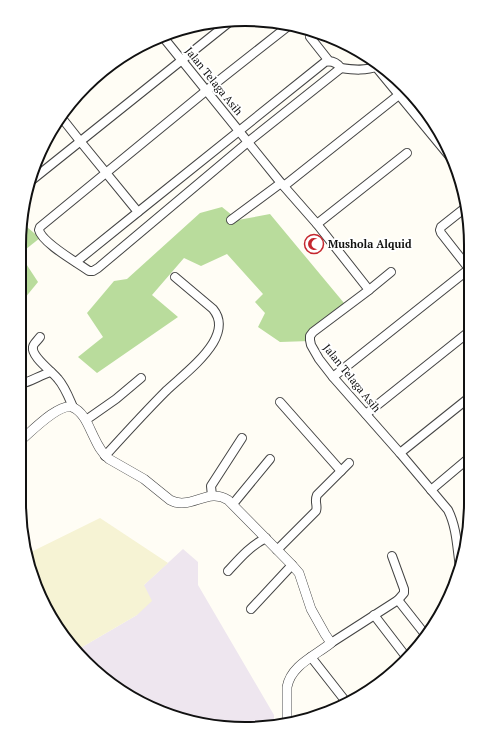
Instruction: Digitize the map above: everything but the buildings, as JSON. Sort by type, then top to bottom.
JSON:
[{"type":"street","points":[[38,175],[223,27]]},
{"type":"street","points":[[284,29],[206,90],[40,227],[40,235],[59,252],[90,271],[93,271],[248,142],[341,68]]},
{"type":"street","points":[[310,37],[329,61],[337,64],[341,68],[360,70],[373,67]]},
{"type":"street","name":"Jalan Telaga Asih","points":[[167,41],[238,131],[282,185],[317,224],[369,290],[314,332],[310,336],[311,345],[319,359],[333,377],[448,510],[453,520],[458,554]]},
{"type":"street","points":[[76,262],[238,131],[325,62],[329,61]]},
{"type":"street","points":[[387,79],[438,141]]},
{"type":"street","points":[[231,220],[282,185],[400,94]]},
{"type":"street","points":[[64,121],[138,212]]},
{"type":"street","points":[[317,224],[407,153]]},
{"type":"street","points":[[461,210],[441,227],[440,230],[464,262]]},
{"type":"street","points":[[369,290],[391,272]]},
{"type":"street","points":[[333,377],[464,274]]},
{"type":"street","points":[[105,456],[154,403],[201,358],[213,343],[217,335],[219,325],[218,315],[175,277]]},
{"type":"street","points":[[366,414],[464,336]]},
{"type":"street","points":[[40,337],[32,347],[32,350],[38,360],[56,376],[63,386],[72,408]]},
{"type":"street","points":[[26,383],[43,374],[51,372]]},
{"type":"street","points":[[86,420],[116,399],[141,378]]},
{"type":"street","points":[[280,402],[341,471]]},
{"type":"street","points":[[400,453],[464,402]]},
{"type":"street","points":[[26,436],[55,412],[65,407],[72,408],[80,413],[86,420],[100,450],[105,456],[114,463],[144,479],[174,503],[179,504],[212,496],[225,498],[299,573],[311,609],[331,643]]},
{"type":"street","points":[[212,496],[211,486],[242,438]]},
{"type":"street","points":[[232,504],[270,459]]},
{"type":"street","points":[[431,490],[464,462]]},
{"type":"street","points":[[277,550],[316,511],[317,508],[315,501],[317,495],[349,463]]},
{"type":"street","points":[[228,571],[245,553],[266,538]]},
{"type":"street","points":[[287,718],[288,681],[297,668],[331,643],[398,600],[404,594],[404,589],[392,556]]},
{"type":"street","points":[[251,609],[292,565]]},
{"type":"street","points":[[398,600],[422,631]]},
{"type":"street","points":[[374,615],[404,653]]},
{"type":"street","points":[[311,657],[343,698]]},
{"type":"shaded area","points":[[100,518],[168,563],[144,585],[152,601],[137,615],[81,648],[55,612],[43,587],[31,552]]},
{"type":"shaded area","points":[[183,549],[198,562],[198,585],[274,715],[274,720],[259,722],[231,722],[188,715],[135,693],[112,677],[90,658],[81,648],[137,615],[144,585]]},
{"type":"green space","points":[[222,207],[238,220],[270,214],[344,303],[310,341],[280,342],[258,327],[265,313],[255,302],[263,294],[227,254],[201,266],[184,258],[152,295],[178,317],[97,373],[78,357],[103,337],[87,313],[114,281],[127,279],[200,213]]},
{"type":"green space","points":[[27,227],[40,238],[26,249]]},
{"type":"green space","points":[[26,264],[38,282],[26,297]]},
{"type":"place","name":"Mushola Alquid","points":[[314,244]]}]
